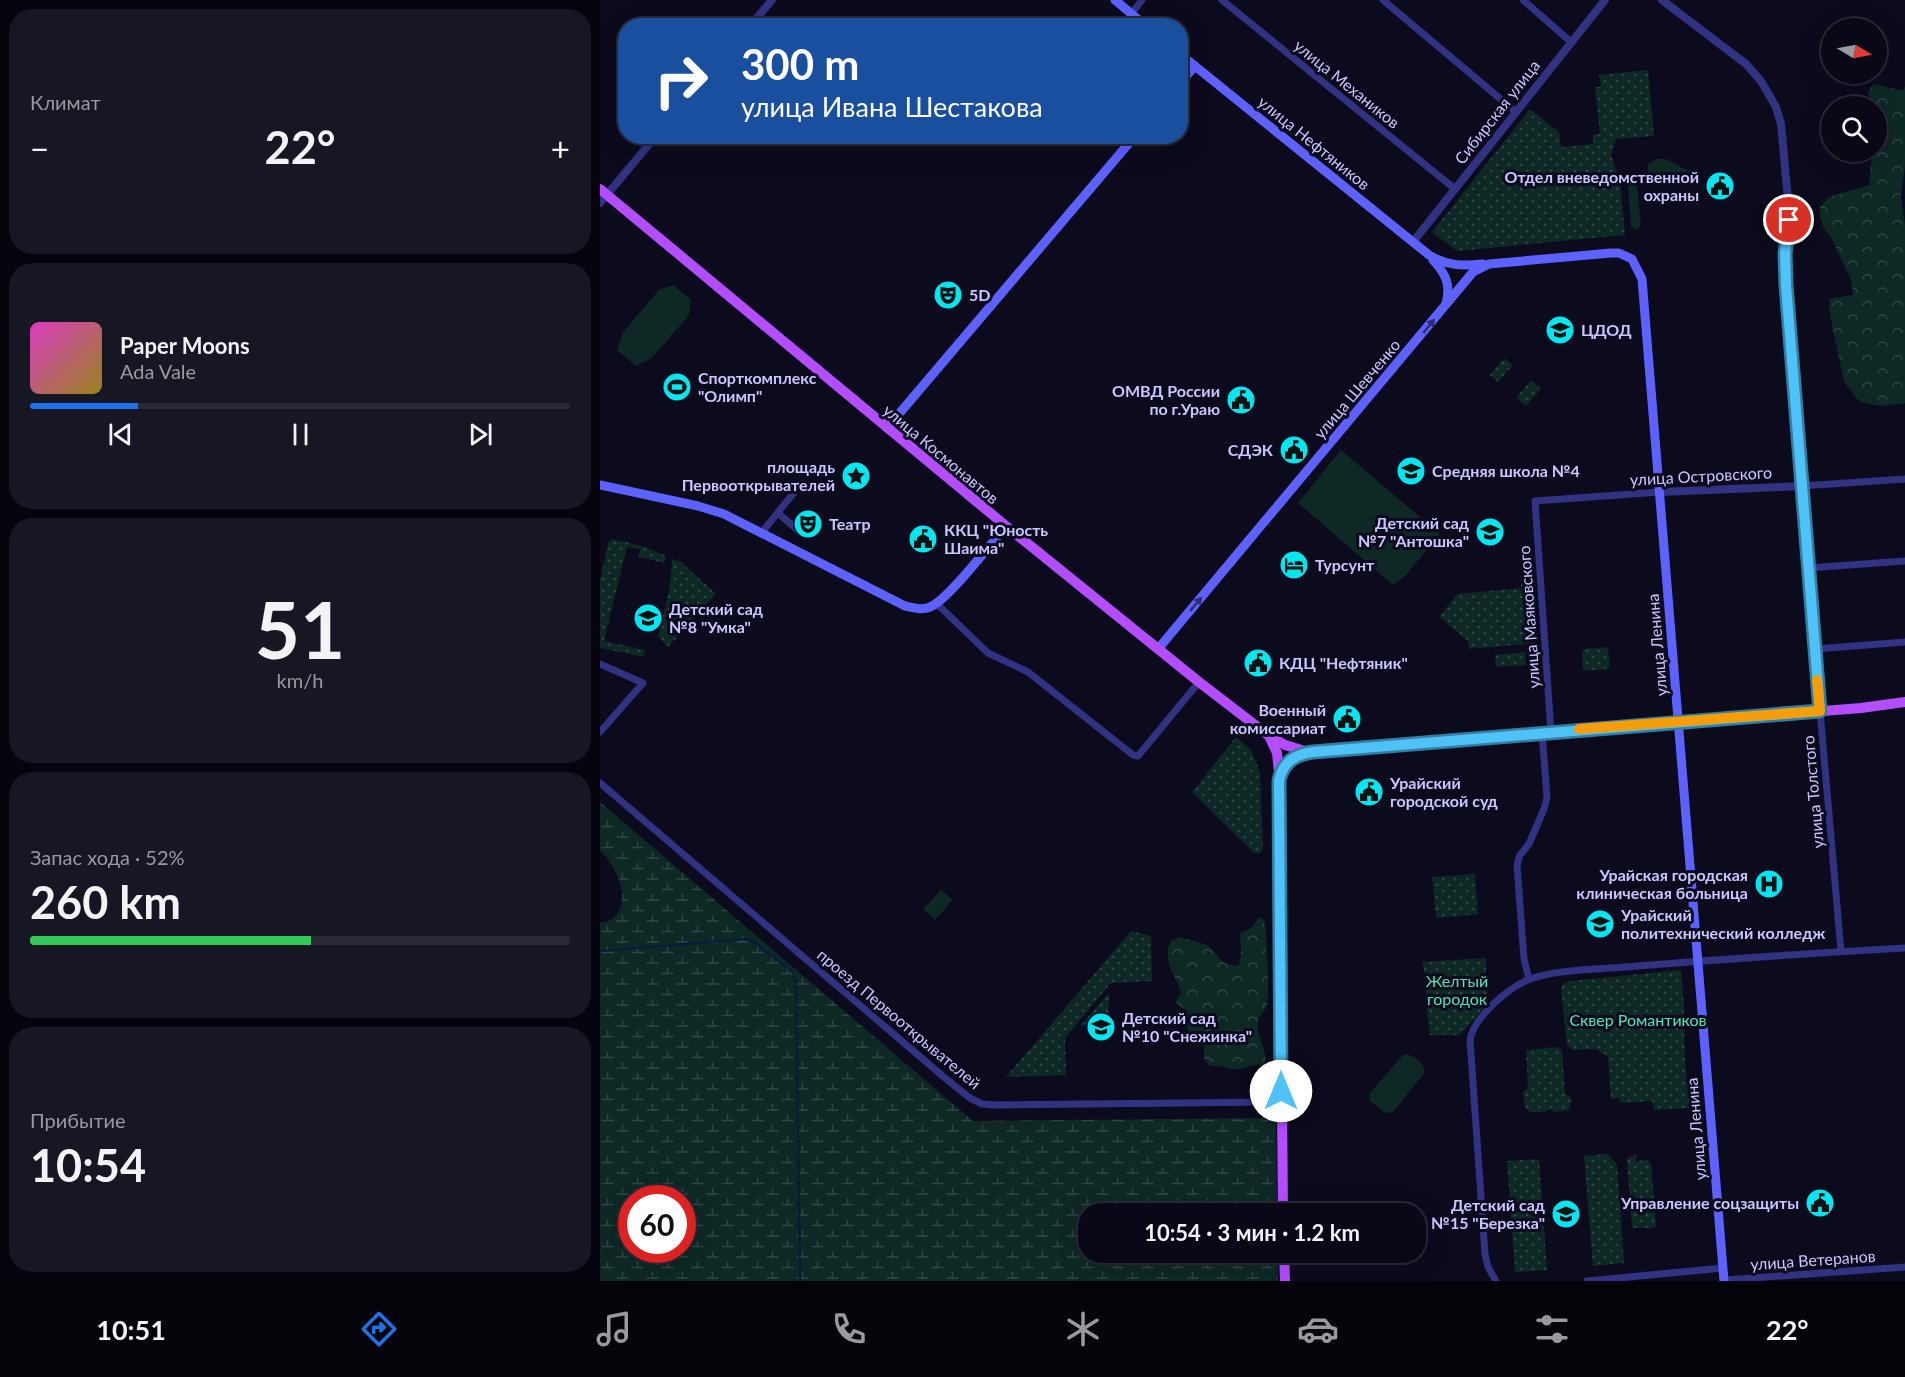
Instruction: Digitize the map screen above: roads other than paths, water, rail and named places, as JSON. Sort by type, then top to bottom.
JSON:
[{"type":"main road","points":[[1115,0],[1136,18]]},
{"type":"main road","name":"улица Нефтяников","points":[[1188,60],[1429,255],[1454,266],[1489,264]]},
{"type":"main road","points":[[1188,74],[1195,66]]},
{"type":"main road","points":[[887,428],[1128,144]]},
{"type":"main road","name":"улица Космонавтов","points":[[602,196],[1199,682],[1285,746],[1308,752]]},
{"type":"main road","name":"улица Ленина","points":[[1489,264],[1619,253],[1632,259],[1640,272],[1724,1280]]},
{"type":"main road","name":"улица Нефтяников","points":[[1429,255],[1447,279],[1448,292],[1445,306]]},
{"type":"main road","name":"улица Шевченко","points":[[1158,649],[1473,273],[1489,264]]},
{"type":"main road","points":[[600,485],[707,508],[733,518],[905,606],[922,609],[937,604],[1005,526]]},
{"type":"main road","points":[[1279,778],[1291,759],[1308,752],[1820,711],[1905,702]]},
{"type":"main road","points":[[1268,735],[1277,753],[1279,778],[1283,1203]]},
{"type":"main road","points":[[1284,1263],[1285,1281]]},
{"type":"street","points":[[757,18],[772,0]]},
{"type":"street","points":[[1131,14],[1142,0]]},
{"type":"street","name":"улица Механиков","points":[[1222,0],[1455,189]]},
{"type":"street","points":[[1383,0],[1516,112]]},
{"type":"street","points":[[1523,0],[1571,42]]},
{"type":"street","name":"Сибирская улица","points":[[1413,242],[1605,0]]},
{"type":"street","name":"улица Толстого","points":[[1662,0],[1750,68],[1766,88],[1779,115],[1789,210],[1785,277],[1841,951]]},
{"type":"street","points":[[602,196],[649,144]]},
{"type":"street","name":"улица Островского","points":[[1535,501],[1905,479]]},
{"type":"street","points":[[762,532],[801,484]]},
{"type":"street","points":[[600,485],[600,492]]},
{"type":"street","name":"улица Маяковского","points":[[1529,979],[1524,959],[1517,865],[1520,855],[1529,844],[1547,797],[1535,501]]},
{"type":"street","points":[[778,513],[801,533]]},
{"type":"street","points":[[1808,568],[1905,561]]},
{"type":"street","points":[[937,604],[988,653],[1028,672],[1133,755],[1138,756],[1199,682]]},
{"type":"street","points":[[1815,649],[1905,642]]},
{"type":"street","points":[[600,664],[643,683],[600,732]]},
{"type":"street","name":"проезд Первооткрывателей","points":[[600,783],[945,1078],[978,1102],[994,1105],[1282,1102]]},
{"type":"street","points":[[1496,1281],[1488,1267],[1485,1254],[1470,1040],[1473,1030],[1492,1006],[1511,990],[1529,979],[1556,974],[1697,961],[1905,948]]},
{"type":"street","name":"улица Ветеранов","points":[[1724,1280],[1905,1267]]},
{"type":"street","points":[[1587,1281],[1723,1268]]},
{"type":"waterway","points":[[600,951],[745,939],[754,942],[793,972],[796,983],[800,1281]]},
{"type":"place","name":"Отдел вневедомственной охраны","points":[[1720,186]]},
{"type":"place","name":"5D","points":[[948,295]]},
{"type":"place","name":"ЦДОД","points":[[1560,330]]},
{"type":"place","name":"Спорткомплекс \"Олимп\"","points":[[677,387]]},
{"type":"place","name":"ОМВД России по г.Ураю","points":[[1241,400]]},
{"type":"place","name":"СДЭК","points":[[1294,450]]},
{"type":"place","name":"Средняя школа №4","points":[[1411,471]]},
{"type":"place","name":"площадь Первооткрывателей","points":[[856,476]]},
{"type":"place","name":"Театр","points":[[808,524]]},
{"type":"place","name":"Детский сад №7 \"Антошка\"","points":[[1490,532]]},
{"type":"place","name":"ККЦ \"Юность Шаима\"","points":[[923,539]]},
{"type":"place","name":"Турсунт","points":[[1294,565]]},
{"type":"place","name":"Детский сад №8 \"Умка\"","points":[[648,618]]},
{"type":"place","name":"КДЦ \"Нефтяник\"","points":[[1258,663]]},
{"type":"place","name":"Военный комиссариат","points":[[1347,719]]},
{"type":"place","name":"Урайский городской суд","points":[[1369,792]]},
{"type":"place","name":"Урайская городская клиническая больница","points":[[1769,884]]},
{"type":"place","name":"Урайский политехнический колледж","points":[[1600,924]]},
{"type":"place","name":"Детский сад №10 \"Снежинка\"","points":[[1101,1027]]},
{"type":"place","name":"Управление соцзащиты","points":[[1820,1203]]},
{"type":"place","name":"Детский сад №15 \"Березка\"","points":[[1566,1214]]},
{"type":"park label","name":"Желтый городок","points":[[1457,990]]},
{"type":"park label","name":"Сквер Романтиков","points":[[1638,1020]]}]
